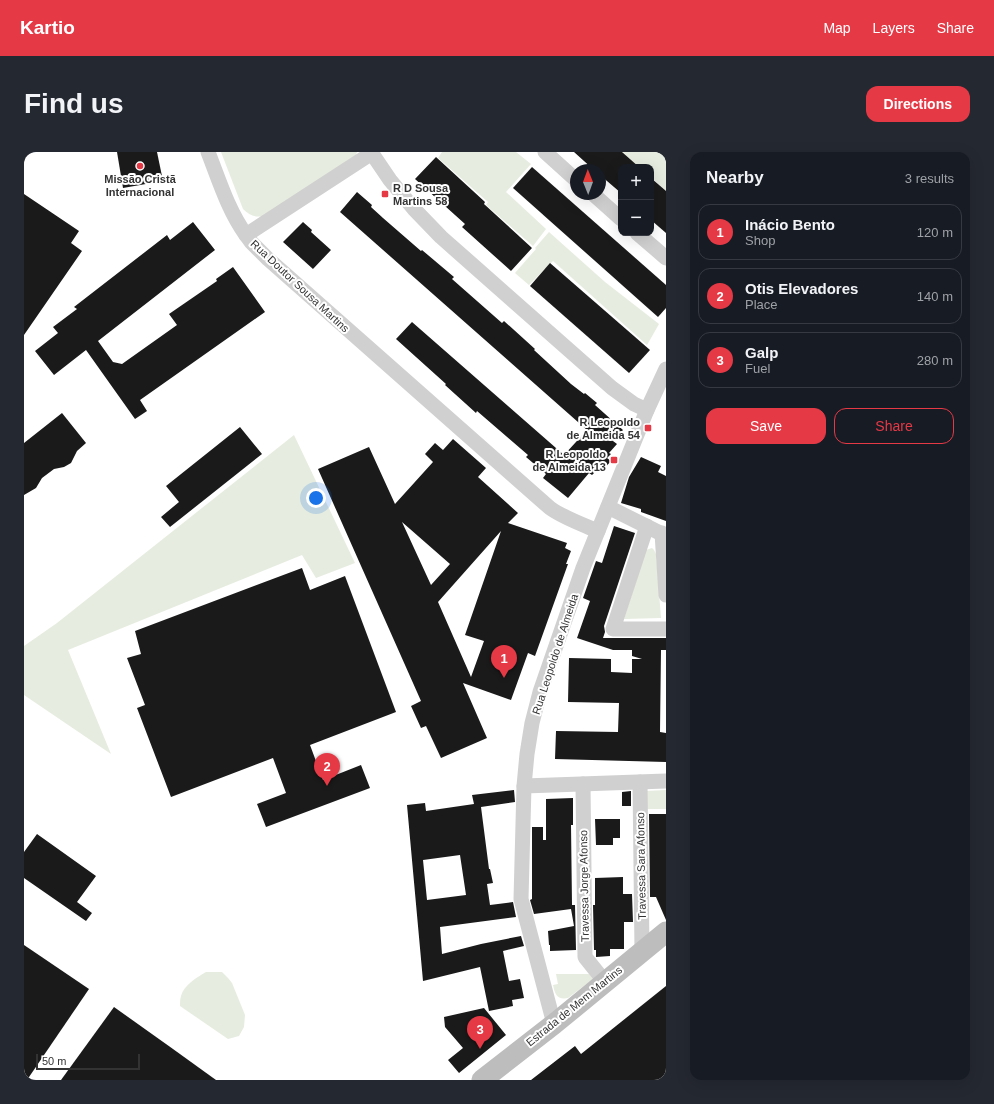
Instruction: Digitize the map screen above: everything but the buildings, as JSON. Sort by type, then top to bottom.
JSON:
[{"type":"street","points":[[208,152],[232,212],[238,224],[246,234]]},
{"type":"street","points":[[545,152],[570,175]]},
{"type":"street","name":"Rua Doutor Sousa Martins","points":[[598,531],[569,519],[550,508],[268,259],[246,234],[372,153],[390,180],[440,237],[612,388],[634,404],[647,410]]},
{"type":"street","points":[[599,200],[618,216]]},
{"type":"street","points":[[640,236],[666,258]]},
{"type":"street","name":"Rua Leopoldo de Almeida","points":[[554,1024],[522,900],[524,786],[532,723],[540,692],[583,568],[647,410],[666,369]]},
{"type":"street","points":[[608,507],[664,534],[666,595]]},
{"type":"street","points":[[647,526],[613,629],[666,629]]},
{"type":"street","points":[[524,786],[666,781]]},
{"type":"street","name":"Travessa Sara Afonso","points":[[640,782],[642,951]]},
{"type":"street","name":"Travessa Jorge Afonso","points":[[583,784],[585,957],[604,982]]},
{"type":"street","name":"Estrada de Mem Martins","points":[[482,1080],[554,1024],[666,932]]},
{"type":"shaded area","points":[[221,152],[357,152],[356,155],[263,216],[257,217],[243,209]]},
{"type":"shaded area","points":[[442,152],[516,152],[531,164],[506,192],[546,229],[533,246],[486,205],[488,202],[438,158]]},
{"type":"shaded area","points":[[622,152],[661,152],[666,156],[666,191],[654,180],[654,164],[636,164]]},
{"type":"shaded area","points":[[549,232],[605,282],[659,324],[647,345],[553,261],[529,285],[515,273]]},
{"type":"shaded area","points":[[294,435],[355,563],[316,578],[302,555],[68,650],[111,754],[24,695],[24,646],[57,623]]},
{"type":"shaded area","points":[[652,548],[656,554],[661,618],[624,619],[646,550]]},
{"type":"shaded area","points":[[666,790],[666,809],[646,809],[646,791]]},
{"type":"shaded area","points":[[206,972],[222,972],[232,983],[245,1015],[244,1027],[239,1036],[228,1039],[180,1006],[181,997],[185,988]]},
{"type":"shaded area","points":[[556,974],[589,974],[593,979],[568,998],[561,998],[557,996],[553,985],[558,984]]},
{"type":"place","name":"Missão Cristã Internacional","points":[[140,166]]},
{"type":"place","name":"R D Sousa Martins 58","points":[[385,194]]},
{"type":"place","name":"R Leopoldo de Almeida 54","points":[[648,428]]},
{"type":"place","name":"R Leopoldo de Almeida 13","points":[[614,460]]},
{"type":"place","name":"Inácio Bento","points":[[504,678]]},
{"type":"place","name":"Otis Elevadores","points":[[327,786]]},
{"type":"place","name":"Galp","points":[[480,1049]]}]
